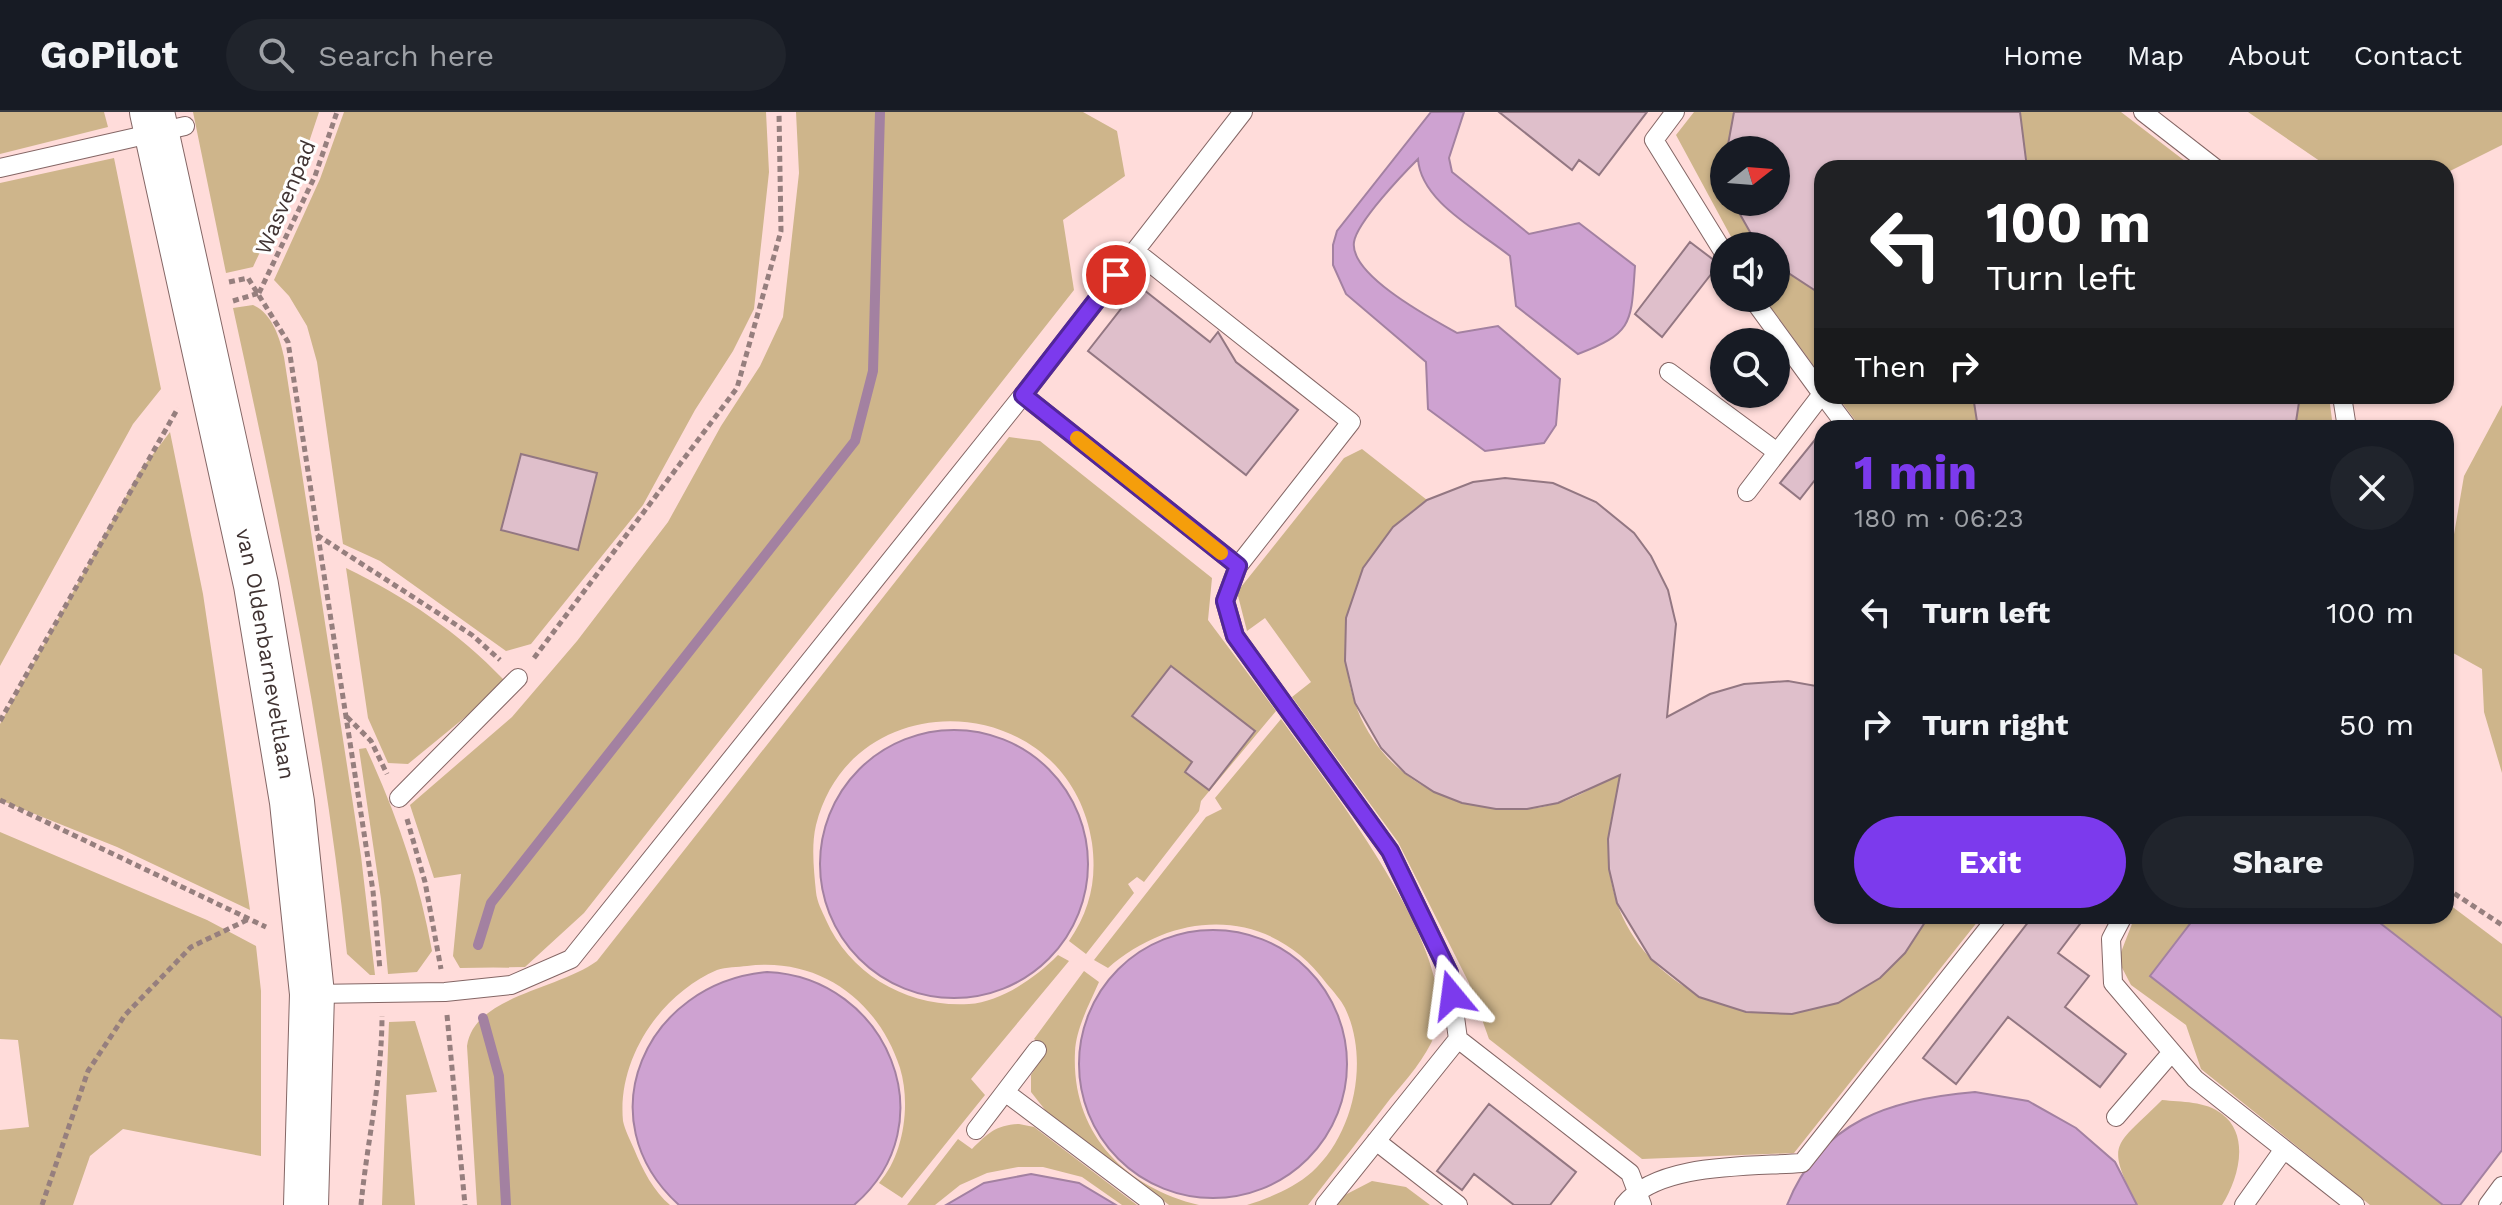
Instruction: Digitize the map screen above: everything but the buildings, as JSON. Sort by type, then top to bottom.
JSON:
[{"type":"main road","name":"van Oldenbarneveltlaan","points":[[169,120],[256,585],[292,802],[345,992],[336,1205]]},
{"type":"main road","name":"van Oldenbarneveltlaan","points":[[306,1205],[345,992]]},
{"type":"lane","points":[[345,992],[445,992],[511,985],[571,959],[1023,395],[1243,112]]},
{"type":"lane","points":[[1675,112],[1654,140],[1711,232]]},
{"type":"lane","points":[[2143,112],[2205,160]]},
{"type":"lane","points":[[0,168],[169,120]]},
{"type":"lane","points":[[1135,251],[1351,422],[1238,566],[1225,601],[1235,636],[1390,851],[1449,973],[1458,1039],[1630,1173],[1639,1197]]},
{"type":"lane","points":[[1762,312],[1814,383]]},
{"type":"lane","points":[[1669,372],[1777,452]]},
{"type":"lane","points":[[1023,395],[1238,566]]},
{"type":"lane","points":[[1747,492],[1814,404]]},
{"type":"lane","points":[[399,798],[518,678]]},
{"type":"lane","points":[[1624,1205],[1682,1173],[1802,1163],[1992,924]]},
{"type":"lane","points":[[2119,924],[2111,939],[2113,983],[2195,1079],[2355,1205]]},
{"type":"lane","points":[[1325,1205],[1458,1039]]},
{"type":"lane","points":[[976,1130],[1037,1050]]},
{"type":"lane","points":[[2116,1117],[2172,1052]]},
{"type":"lane","points":[[1005,1092],[1155,1205]]},
{"type":"lane","points":[[1376,1141],[1458,1205]]},
{"type":"lane","points":[[2244,1205],[2284,1149]]},
{"type":"lane","points":[[2488,1205],[2502,1186]]},
{"type":"path","name":"Wasvenpad","points":[[317,534],[288,342],[259,293],[315,176],[337,112]]},
{"type":"path","points":[[317,534],[472,635],[518,678],[737,388],[781,231],[779,112]]},
{"type":"path","points":[[0,721],[183,400]]},
{"type":"path","points":[[317,534],[373,891],[345,992],[382,1060],[368,1129],[361,1205]]},
{"type":"path","points":[[347,717],[371,741],[399,798],[425,882],[445,992],[465,1205]]},
{"type":"path","points":[[0,800],[276,930]]},
{"type":"path","points":[[2454,893],[2502,925]]},
{"type":"path","points":[[42,1205],[88,1071],[125,1015],[191,947],[249,919]]},
{"type":"shaded area","points":[[0,112],[104,112],[108,127],[0,154]]},
{"type":"shaded area","points":[[193,112],[319,112],[303,160],[253,267],[226,273]]},
{"type":"shaded area","points":[[344,112],[766,112],[769,172],[754,309],[733,351],[695,410],[643,505],[531,644],[506,651],[380,561],[343,544],[317,362],[307,326],[289,296],[274,280],[320,179]]},
{"type":"shaded area","points":[[796,112],[1083,112],[1117,131],[1125,176],[1063,220],[1074,290],[584,913],[525,967],[460,968],[453,956],[461,874],[434,878],[410,805],[512,717],[577,641],[668,522],[721,426],[760,366],[783,317],[799,173]]},
{"type":"shaded area","points":[[1431,112],[1464,112],[1449,158],[1452,172],[1529,234],[1579,223],[1635,266],[1626,323],[1610,339],[1578,354],[1516,306],[1510,256],[1440,202],[1429,189],[1418,159],[1357,233],[1354,242],[1356,255],[1364,268],[1394,295],[1457,333],[1498,326],[1560,379],[1556,425],[1544,443],[1485,451],[1428,409],[1426,362],[1346,294],[1333,265],[1337,231]]},
{"type":"shaded area","points":[[1694,112],[2121,112],[2184,160],[1814,160],[1814,366],[1790,333],[1790,328],[1786,328],[1774,312],[1790,312],[1790,232],[1728,232],[1720,216],[1790,216],[1790,136],[1710,136],[1710,198],[1676,135]]},
{"type":"shaded area","points":[[2248,112],[2502,112],[2502,145],[2454,169],[2454,160],[2318,160]]},
{"type":"shaded area","points":[[114,158],[161,389],[133,424],[0,666],[0,183]]},
{"type":"shaded area","points":[[253,305],[270,320],[284,357],[361,856],[375,975],[370,975],[347,954],[326,791],[299,629],[233,308]]},
{"type":"shaded area","points":[[1843,404],[2330,404],[2332,420],[1855,420]]},
{"type":"shaded area","points":[[2502,405],[2502,773],[2484,712],[2482,669],[2454,653],[2454,534],[2464,476]]},
{"type":"shaded area","points":[[170,432],[203,594],[250,910],[117,847],[0,800],[0,724],[140,471]]},
{"type":"shaded area","points":[[1009,437],[1040,441],[1212,578],[1208,620],[1276,711],[1201,801],[1199,811],[1144,882],[1137,877],[1128,884],[1134,893],[1086,954],[1069,941],[1082,918],[1090,894],[1092,843],[1075,792],[1044,755],[1004,731],[959,722],[914,726],[872,744],[838,777],[814,833],[817,899],[837,940],[866,972],[904,994],[947,1004],[969,1004],[1005,994],[1039,972],[1058,955],[1069,961],[971,1079],[985,1095],[902,1198],[879,1183],[900,1144],[905,1113],[900,1068],[890,1044],[861,1003],[842,988],[821,976],[773,965],[721,969],[697,981],[661,1012],[635,1052],[623,1097],[623,1121],[645,1172],[670,1205],[477,1205],[467,1046],[473,1029],[501,1005],[597,961]]},
{"type":"shaded area","points":[[1362,449],[1427,500],[1387,536],[1360,579],[1347,626],[1348,674],[1361,719],[1388,758],[1428,788],[1480,806],[1519,809],[1549,806],[1582,794],[1617,772],[1625,774],[1608,847],[1620,911],[1654,962],[1703,997],[1762,1013],[1823,1007],[1881,975],[1922,924],[1976,924],[1794,1153],[1642,1159],[1489,1039],[1469,983],[1398,842],[1292,697],[1311,682],[1265,618],[1247,631],[1237,592],[1344,458]]},
{"type":"shaded area","points":[[346,568],[430,617],[468,646],[504,680],[491,696],[408,764],[388,763],[368,718]]},
{"type":"shaded area","points":[[1281,719],[1386,871],[1411,917],[1429,961],[1438,1000],[1435,1034],[1421,1060],[1308,1205],[1247,1205],[1281,1192],[1305,1178],[1327,1156],[1338,1138],[1354,1095],[1357,1073],[1352,1028],[1343,1005],[1304,958],[1278,940],[1251,929],[1222,925],[1192,927],[1163,935],[1135,949],[1108,968],[1094,960],[1206,817],[1222,809],[1215,798]]},
{"type":"shaded area","points":[[954,730],[1005,740],[1049,769],[1078,813],[1088,864],[1078,915],[1049,959],[1005,988],[954,998],[903,988],[859,959],[830,915],[820,864],[830,813],[859,769],[903,740]]},
{"type":"shaded area","points":[[366,748],[406,848],[427,924],[432,951],[417,972],[388,974],[381,899],[359,749]]},
{"type":"shaded area","points":[[0,832],[207,920],[256,946],[261,991],[261,1156],[123,1129],[90,1156],[73,1205],[0,1205],[0,1130],[29,1127],[18,1040],[0,1039]]},
{"type":"shaded area","points":[[2454,908],[2502,944],[2502,1018],[2381,924],[2454,924]]},
{"type":"shaded area","points":[[2132,924],[2190,924],[2150,976],[2443,1205],[2370,1205],[2201,1069],[2186,1025],[2131,985],[2118,960]]},
{"type":"shaded area","points":[[2190,924],[2381,924],[2502,1018],[2502,1150],[2460,1205],[2443,1205],[2150,976]]},
{"type":"shaded area","points":[[1213,930],[1264,940],[1308,969],[1337,1013],[1347,1064],[1337,1115],[1308,1159],[1264,1188],[1213,1198],[1162,1188],[1118,1159],[1089,1115],[1079,1064],[1089,1013],[1118,969],[1162,940]]},
{"type":"shaded area","points":[[1084,971],[1099,982],[1081,1025],[1075,1052],[1076,1081],[1082,1107],[1093,1131],[1107,1152],[1147,1185],[1199,1205],[1169,1205],[1046,1111],[1031,1092],[1031,1075],[1047,1049],[1034,1039]]},
{"type":"shaded area","points":[[767,972],[809,980],[845,999],[872,1027],[891,1060],[900,1097],[897,1135],[882,1172],[854,1205],[679,1205],[651,1171],[636,1134],[633,1096],[642,1060],[661,1028],[689,1001],[725,982]]},
{"type":"shaded area","points":[[415,1021],[437,1092],[406,1095],[415,1205],[382,1205],[389,1022]]},
{"type":"shaded area","points":[[1975,1092],[2028,1101],[2076,1128],[2115,1162],[2137,1205],[1787,1205],[1801,1176],[1819,1152],[1863,1119],[1915,1101]]},
{"type":"shaded area","points":[[2162,1100],[2209,1107],[2231,1123],[2239,1146],[2239,1158],[2233,1183],[2222,1205],[2137,1205],[2121,1168],[2118,1156],[2120,1146],[2133,1128]]},
{"type":"shaded area","points":[[1019,1124],[1034,1127],[1137,1205],[1122,1205],[1082,1177],[1043,1167],[1018,1167],[987,1173],[960,1185],[935,1205],[907,1205],[958,1139],[972,1149],[993,1131]]},
{"type":"shaded area","points":[[1031,1174],[1079,1183],[1116,1205],[946,1205],[984,1183]]},
{"type":"shaded area","points":[[1372,1181],[1406,1187],[1430,1205],[1336,1205],[1343,1196]]},
{"type":"waterway","points":[[478,945],[491,903],[855,441],[873,371],[880,112]]},
{"type":"waterway","points":[[483,1018],[499,1076],[506,1205]]},
{"type":"slow traffic","points":[[1077,438],[1221,553]]},
{"type":"route","points":[[1116,275],[1023,395],[1238,566],[1225,601],[1235,636],[1390,851],[1449,973],[1452,995]]}]
